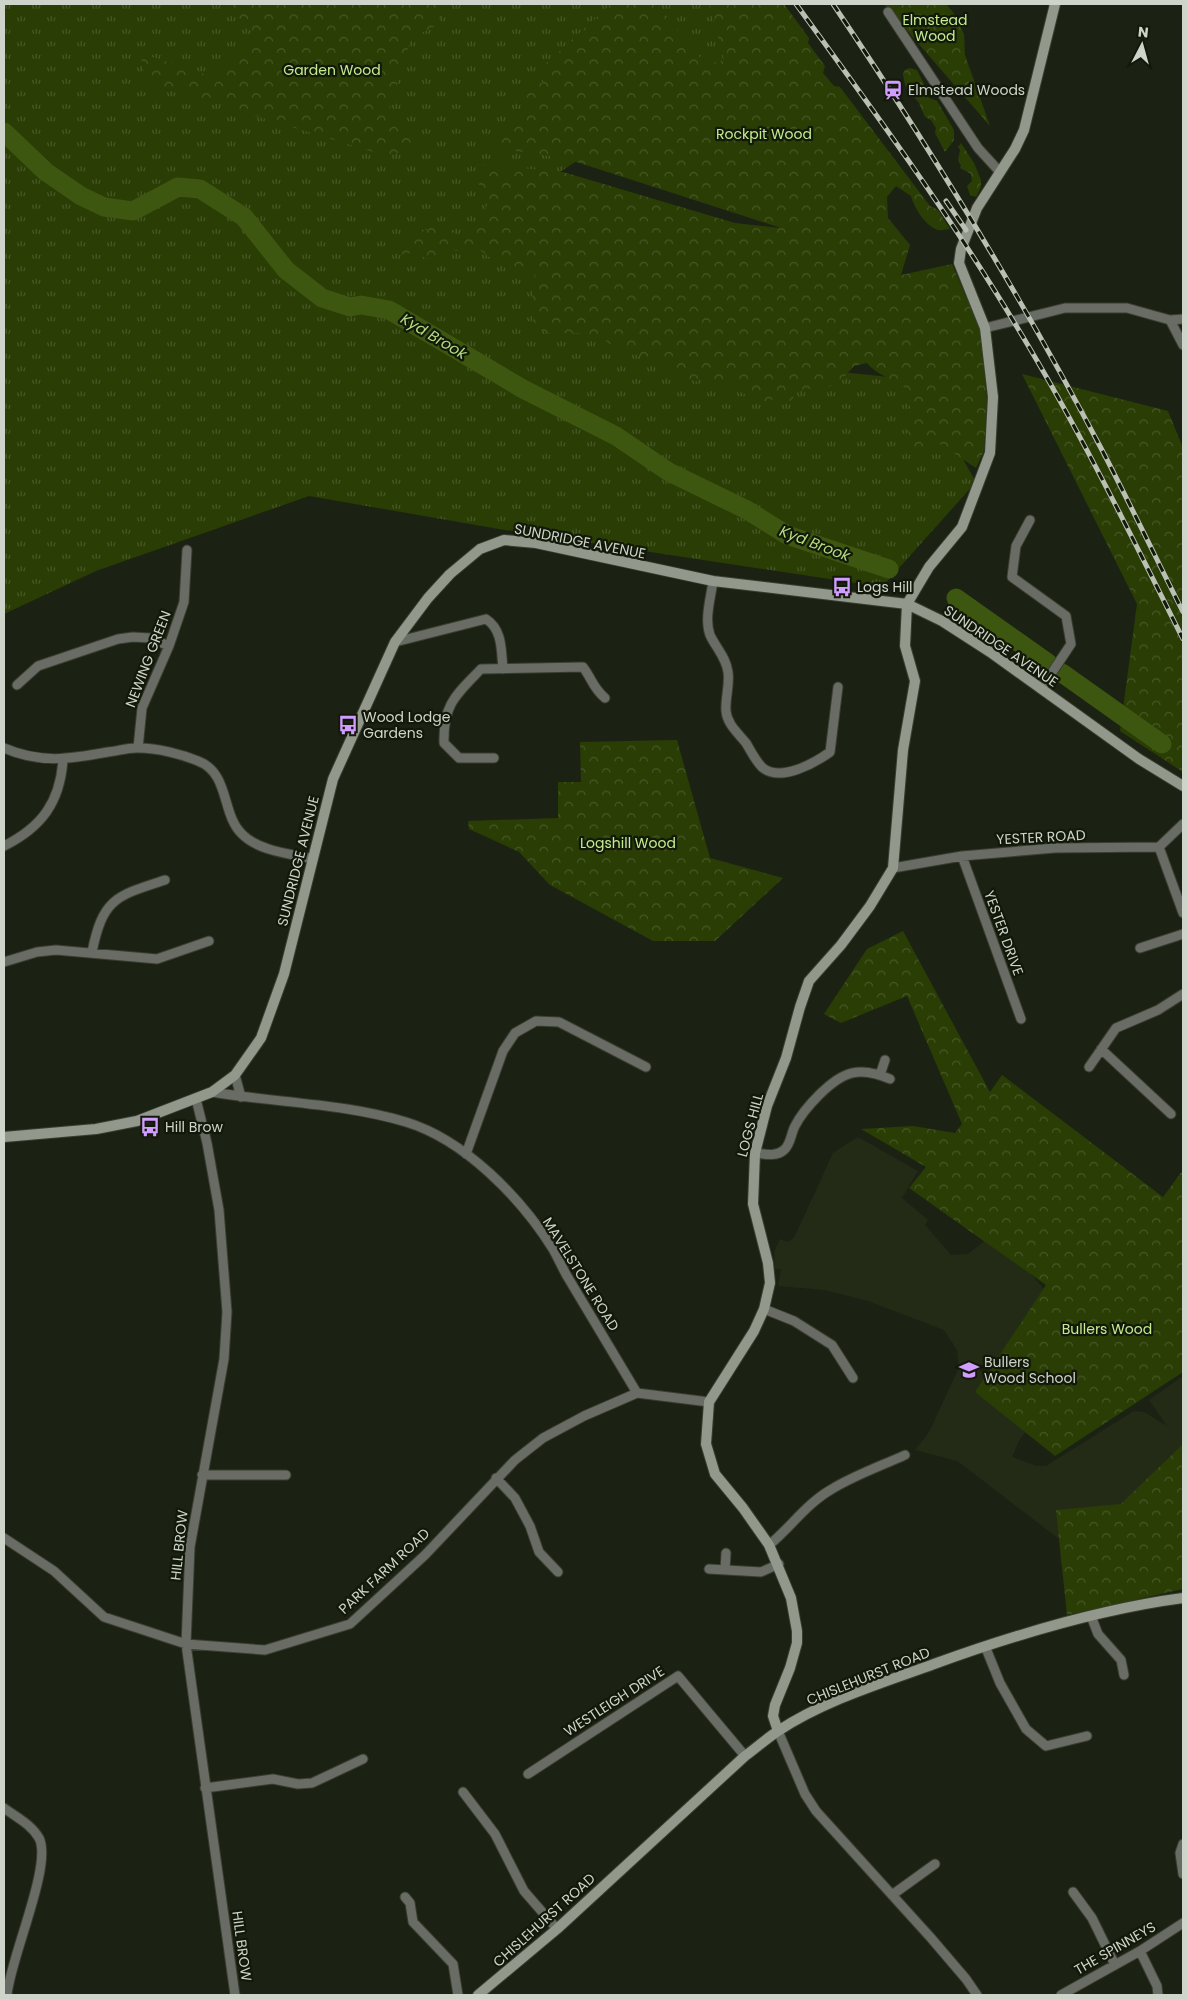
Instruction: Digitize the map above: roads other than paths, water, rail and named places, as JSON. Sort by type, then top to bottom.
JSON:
[{"type":"street","points":[[907,604],[929,568],[962,527],[990,453],[994,397],[985,328],[959,263],[961,249],[977,208],[999,171],[1015,149],[1024,130],[1056,4]]},
{"type":"street","points":[[888,12],[978,148],[999,171]]},
{"type":"street","points":[[985,328],[1065,308],[1127,308],[1170,320],[1183,319]]},
{"type":"street","points":[[1170,320],[1183,345]]},
{"type":"street","points":[[1030,520],[1016,546],[1012,577],[1066,616],[1071,644],[1041,689]]},
{"type":"street","name":"SUNDRIDGE AVENUE","points":[[4,1137],[96,1129],[128,1123],[212,1092],[235,1075],[261,1038],[278,992],[333,779],[395,642],[428,598],[450,574],[480,549],[504,540],[536,543],[713,581],[907,604],[950,626],[1140,759],[1183,786]]},
{"type":"street","name":"NEWING GREEN","points":[[138,748],[142,708],[169,646],[184,602],[187,550]]},
{"type":"street","points":[[713,581],[708,621],[710,634],[725,659],[729,675],[726,712],[732,727],[761,766],[768,772],[781,773],[800,768],[820,760],[830,752],[838,687]]},
{"type":"street","name":"LOGS HILL","points":[[778,1731],[773,1716],[775,1705],[790,1668],[797,1631],[791,1598],[779,1564],[769,1545],[743,1508],[715,1474],[706,1444],[709,1402],[754,1331],[764,1309],[770,1283],[768,1263],[753,1204],[755,1153],[767,1106],[786,1058],[809,981],[853,929],[893,868],[903,750],[915,681],[905,646],[907,604]]},
{"type":"street","points":[[395,642],[486,619],[495,625],[500,640],[503,669]]},
{"type":"street","points":[[17,685],[38,666],[118,639],[133,637],[150,638],[169,646]]},
{"type":"street","points":[[494,758],[459,758],[444,742],[444,722],[452,699],[481,669],[583,667],[590,677],[593,687],[605,698]]},
{"type":"street","points":[[4,748],[22,756],[63,760],[138,748],[176,754],[200,761],[214,773],[222,785],[227,806],[240,832],[248,840],[313,860]]},
{"type":"street","points":[[4,846],[35,825],[49,811],[57,797],[62,779],[63,760]]},
{"type":"street","points":[[1183,824],[1159,847],[1183,912]]},
{"type":"street","name":"YESTER ROAD","points":[[893,868],[962,856],[1055,848],[1159,847]]},
{"type":"street","name":"YESTER DRIVE","points":[[962,856],[1021,1019]]},
{"type":"street","points":[[92,952],[98,925],[109,908],[124,894],[165,880]]},
{"type":"street","points":[[1140,948],[1183,934]]},
{"type":"street","points":[[4,962],[37,952],[92,952],[125,958],[157,959],[209,941]]},
{"type":"street","points":[[1089,1067],[1116,1028],[1158,1010],[1183,994]]},
{"type":"street","points":[[466,1154],[504,1051],[515,1033],[536,1021],[559,1022],[646,1067]]},
{"type":"street","points":[[1101,1049],[1171,1114]]},
{"type":"street","points":[[880,1074],[885,1060]]},
{"type":"street","points":[[755,1153],[778,1154],[786,1148],[802,1115],[836,1079],[858,1072],[880,1074],[890,1079]]},
{"type":"street","points":[[235,1075],[241,1097]]},
{"type":"street","name":"MAVELSTONE ROAD","points":[[212,1092],[241,1097],[302,1102],[376,1114],[408,1123],[437,1135],[466,1154],[510,1194],[527,1213],[553,1250],[637,1393]]},
{"type":"street","name":"HILL BROW","points":[[196,1099],[207,1143],[219,1210],[227,1312],[224,1359],[190,1546],[186,1644],[235,1995]]},
{"type":"street","points":[[764,1309],[794,1321],[832,1345],[853,1378]]},
{"type":"street","points":[[637,1393],[709,1402]]},
{"type":"street","name":"PARK FARM ROAD","points":[[4,1538],[54,1571],[104,1617],[186,1644],[266,1650],[350,1624],[424,1555],[496,1478],[543,1438],[584,1416],[637,1393]]},
{"type":"street","points":[[769,1545],[781,1535],[787,1526],[831,1489],[905,1455]]},
{"type":"street","points":[[202,1475],[286,1475]]},
{"type":"street","points":[[496,1478],[515,1498],[530,1526],[539,1552],[558,1572]]},
{"type":"street","points":[[725,1570],[726,1553]]},
{"type":"street","points":[[709,1569],[761,1572],[779,1564]]},
{"type":"street","name":"CHISLEHURST ROAD","points":[[478,1995],[557,1929],[745,1756],[778,1731],[830,1703],[985,1646],[1091,1616],[1142,1604],[1183,1598]]},
{"type":"street","points":[[1091,1616],[1098,1634],[1121,1660],[1124,1675]]},
{"type":"street","points":[[985,1646],[1000,1683],[1026,1729],[1046,1746],[1087,1736]]},
{"type":"street","name":"WESTLEIGH DRIVE","points":[[528,1774],[678,1676],[745,1756]]},
{"type":"street","points":[[778,1731],[805,1794],[816,1811],[958,1968],[977,1995]]},
{"type":"street","points":[[205,1788],[273,1779],[298,1784],[312,1782],[363,1759]]},
{"type":"street","points":[[463,1792],[495,1834],[524,1891],[557,1929]]},
{"type":"street","points":[[4,1808],[34,1832],[43,1850],[37,1884],[15,1955],[7,1995]]},
{"type":"street","points":[[1183,1844],[1180,1854],[1183,1874]]},
{"type":"street","points":[[892,1895],[935,1864]]},
{"type":"street","points":[[1072,1892],[1092,1918],[1115,1965]]},
{"type":"street","points":[[405,1897],[410,1902],[413,1922],[453,1964],[458,1995]]},
{"type":"street","name":"THE SPINNEYS","points":[[1061,1995],[1140,1951],[1183,1923]]},
{"type":"street","points":[[1140,1951],[1157,1986],[1158,1995]]},
{"type":"waterway","name":"Kyd Brook","points":[[4,132],[46,172],[81,196],[104,207],[133,211],[178,187],[200,189],[244,217],[286,270],[322,298],[350,307],[361,305],[389,310],[523,389],[616,436],[669,472],[747,510],[787,535],[889,569]]},
{"type":"waterway","name":"Kyd Brook","points":[[956,598],[1048,663]]},
{"type":"waterway","name":"Kyd Brook","points":[[1062,673],[1162,744]]},
{"type":"railway","points":[[796,4],[940,206],[1020,332],[1084,445],[1183,639]]},
{"type":"railway","points":[[833,4],[905,113],[1007,279],[1102,450],[1183,612]]},
{"type":"railway","points":[[946,201],[966,230]]},
{"type":"place","name":"Elmstead Woods","points":[[893,90]]},
{"type":"place","name":"Logs Hill","points":[[842,587]]},
{"type":"place","name":"Wood Lodge Gardens","points":[[348,725]]},
{"type":"place","name":"Hill Brow","points":[[150,1127]]},
{"type":"place","name":"Bullers Wood School","points":[[969,1370]]},
{"type":"park label","name":"Elmstead Wood","points":[[935,28]]},
{"type":"park label","name":"Garden Wood","points":[[332,70]]},
{"type":"park label","name":"Rockpit Wood","points":[[764,134]]},
{"type":"park label","name":"Logshill Wood","points":[[628,843]]},
{"type":"park label","name":"Bullers Wood","points":[[1107,1329]]}]
